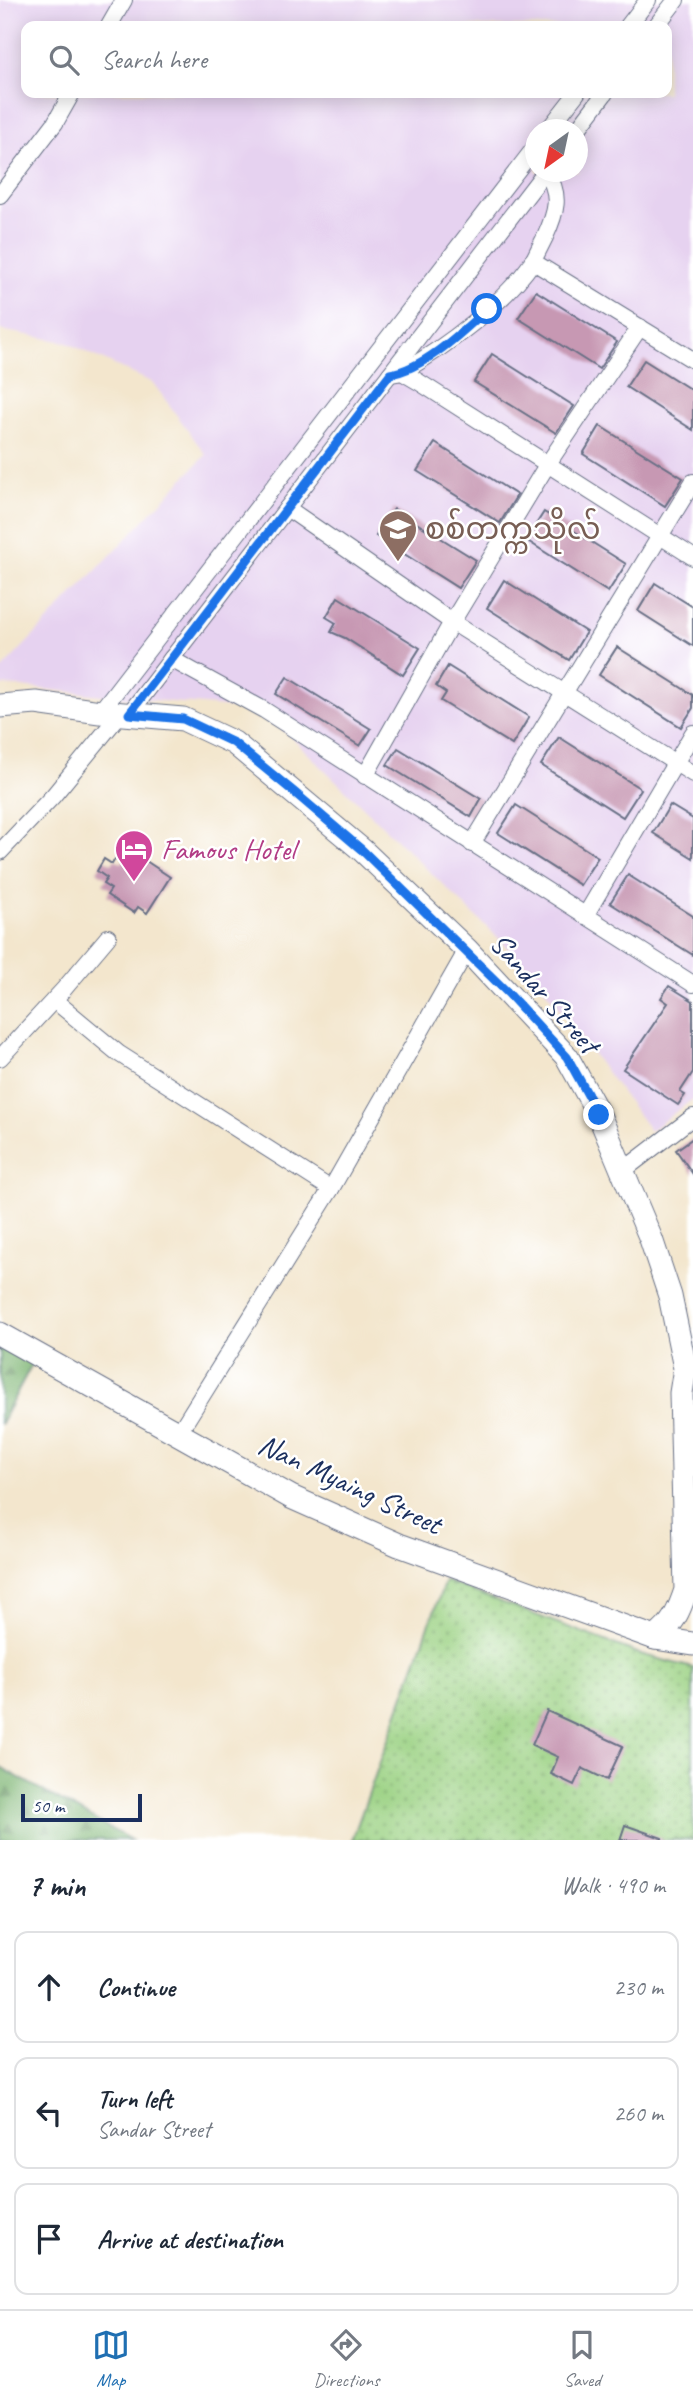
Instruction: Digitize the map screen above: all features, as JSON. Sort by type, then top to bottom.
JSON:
[{"type":"street","points":[[112,21],[124,0]]},
{"type":"street","points":[[632,21],[648,0]]},
{"type":"street","points":[[660,21],[676,0]]},
{"type":"street","points":[[0,195],[55,123],[69,98]]},
{"type":"street","points":[[557,119],[573,98]]},
{"type":"street","points":[[585,119],[601,98]]},
{"type":"street","points":[[0,852],[53,796],[525,161]]},
{"type":"street","points":[[116,713],[171,659],[287,508],[396,373],[538,182]]},
{"type":"street","points":[[396,373],[428,357],[462,332],[515,283],[532,261],[557,206],[552,182]]},
{"type":"street","points":[[532,261],[693,359]]},
{"type":"street","points":[[365,776],[452,622],[547,465],[640,327]]},
{"type":"street","points":[[396,373],[693,557]]},
{"type":"street","points":[[472,844],[693,482]]},
{"type":"street","points":[[287,508],[452,622],[693,774]]},
{"type":"street","points":[[171,659],[264,710],[693,984]]},
{"type":"street","name":"Sandar Street","points":[[0,705],[36,703],[183,719],[234,743],[362,850],[467,950],[567,1057],[599,1115],[624,1170],[670,1296],[689,1365],[681,1393],[690,1598],[668,1629],[655,1638]]},
{"type":"street","points":[[584,916],[693,733]]},
{"type":"street","points":[[0,835],[53,796]]},
{"type":"street","points":[[0,1058],[108,937]]},
{"type":"street","points":[[178,1434],[331,1189],[467,950]]},
{"type":"street","points":[[54,1000],[118,1053],[331,1189]]},
{"type":"street","points":[[624,1170],[693,1117]]},
{"type":"street","name":"Nan Myaing Street","points":[[0,1334],[291,1497],[399,1545],[655,1638],[693,1644]]},
{"type":"shaded area","name":"စစ်‌တက္ကသိုလ်","points":[[0,0],[693,0],[693,1099],[650,1131],[530,969],[264,711],[0,685],[0,671],[206,455],[153,383],[65,342],[0,330]]},
{"type":"green space","points":[[0,1344],[33,1362],[0,1425]]},
{"type":"green space","points":[[445,1581],[640,1654],[693,1668],[693,1840],[352,1840]]},
{"type":"green space","points":[[0,1767],[131,1840],[0,1840]]},
{"type":"building","points":[[536,291],[617,342],[599,369],[518,318]]},
{"type":"building","points":[[492,354],[574,406],[556,433],[474,382]]},
{"type":"building","points":[[644,360],[693,391],[693,430],[626,387]]},
{"type":"building","points":[[600,426],[683,478],[665,506],[583,454]]},
{"type":"building","points":[[435,443],[517,495],[500,523],[417,471]]},
{"type":"building","points":[[394,509],[476,560],[458,588],[376,536]]},
{"type":"building","points":[[544,512],[626,564],[608,592],[526,540]]},
{"type":"building","points":[[504,580],[586,632],[569,660],[487,608]]},
{"type":"building","points":[[655,583],[693,607],[693,646],[638,611]]},
{"type":"building","points":[[338,597],[420,648],[403,675],[331,632],[336,623],[326,617]]},
{"type":"building","points":[[617,647],[693,695],[693,708],[681,727],[599,675]]},
{"type":"building","points":[[448,666],[529,717],[512,745],[441,701],[446,693],[436,686]]},
{"type":"building","points":[[287,677],[371,729],[360,746],[276,694]]},
{"type":"building","points":[[559,737],[641,789],[623,817],[541,765]]},
{"type":"building","points":[[398,748],[481,799],[471,817],[387,765]]},
{"type":"building","points":[[516,805],[598,857],[580,885],[498,833]]},
{"type":"building","points":[[670,805],[693,819],[693,858],[653,833]]},
{"type":"building","points":[[137,855],[170,877],[147,913],[138,907],[134,913],[107,895],[111,889],[103,884],[107,878],[97,871],[104,859],[112,864],[115,859],[122,863],[124,859],[131,864]]},
{"type":"building","points":[[628,875],[693,916],[693,955],[610,903]]},
{"type":"building","points":[[669,986],[693,1001],[693,1072],[680,1092],[685,1095],[678,1105],[623,1069],[668,1003],[661,998]]},
{"type":"building","points":[[693,1138],[693,1174],[676,1150]]},
{"type":"building","points":[[547,1711],[623,1746],[607,1780],[582,1768],[574,1785],[551,1774],[558,1757],[532,1745]]},
{"type":"building","points":[[625,1825],[662,1838],[662,1840],[620,1840]]},
{"type":"place","name":"စစ်‌တက္ကသိုလ်","points":[[398,563]]},
{"type":"place","name":"Famous Hotel","points":[[134,883]]},
{"type":"route","points":[[487,309],[428,357],[401,372],[390,374],[129,714],[183,719],[234,743],[362,850],[467,950],[567,1057],[599,1115]]}]
